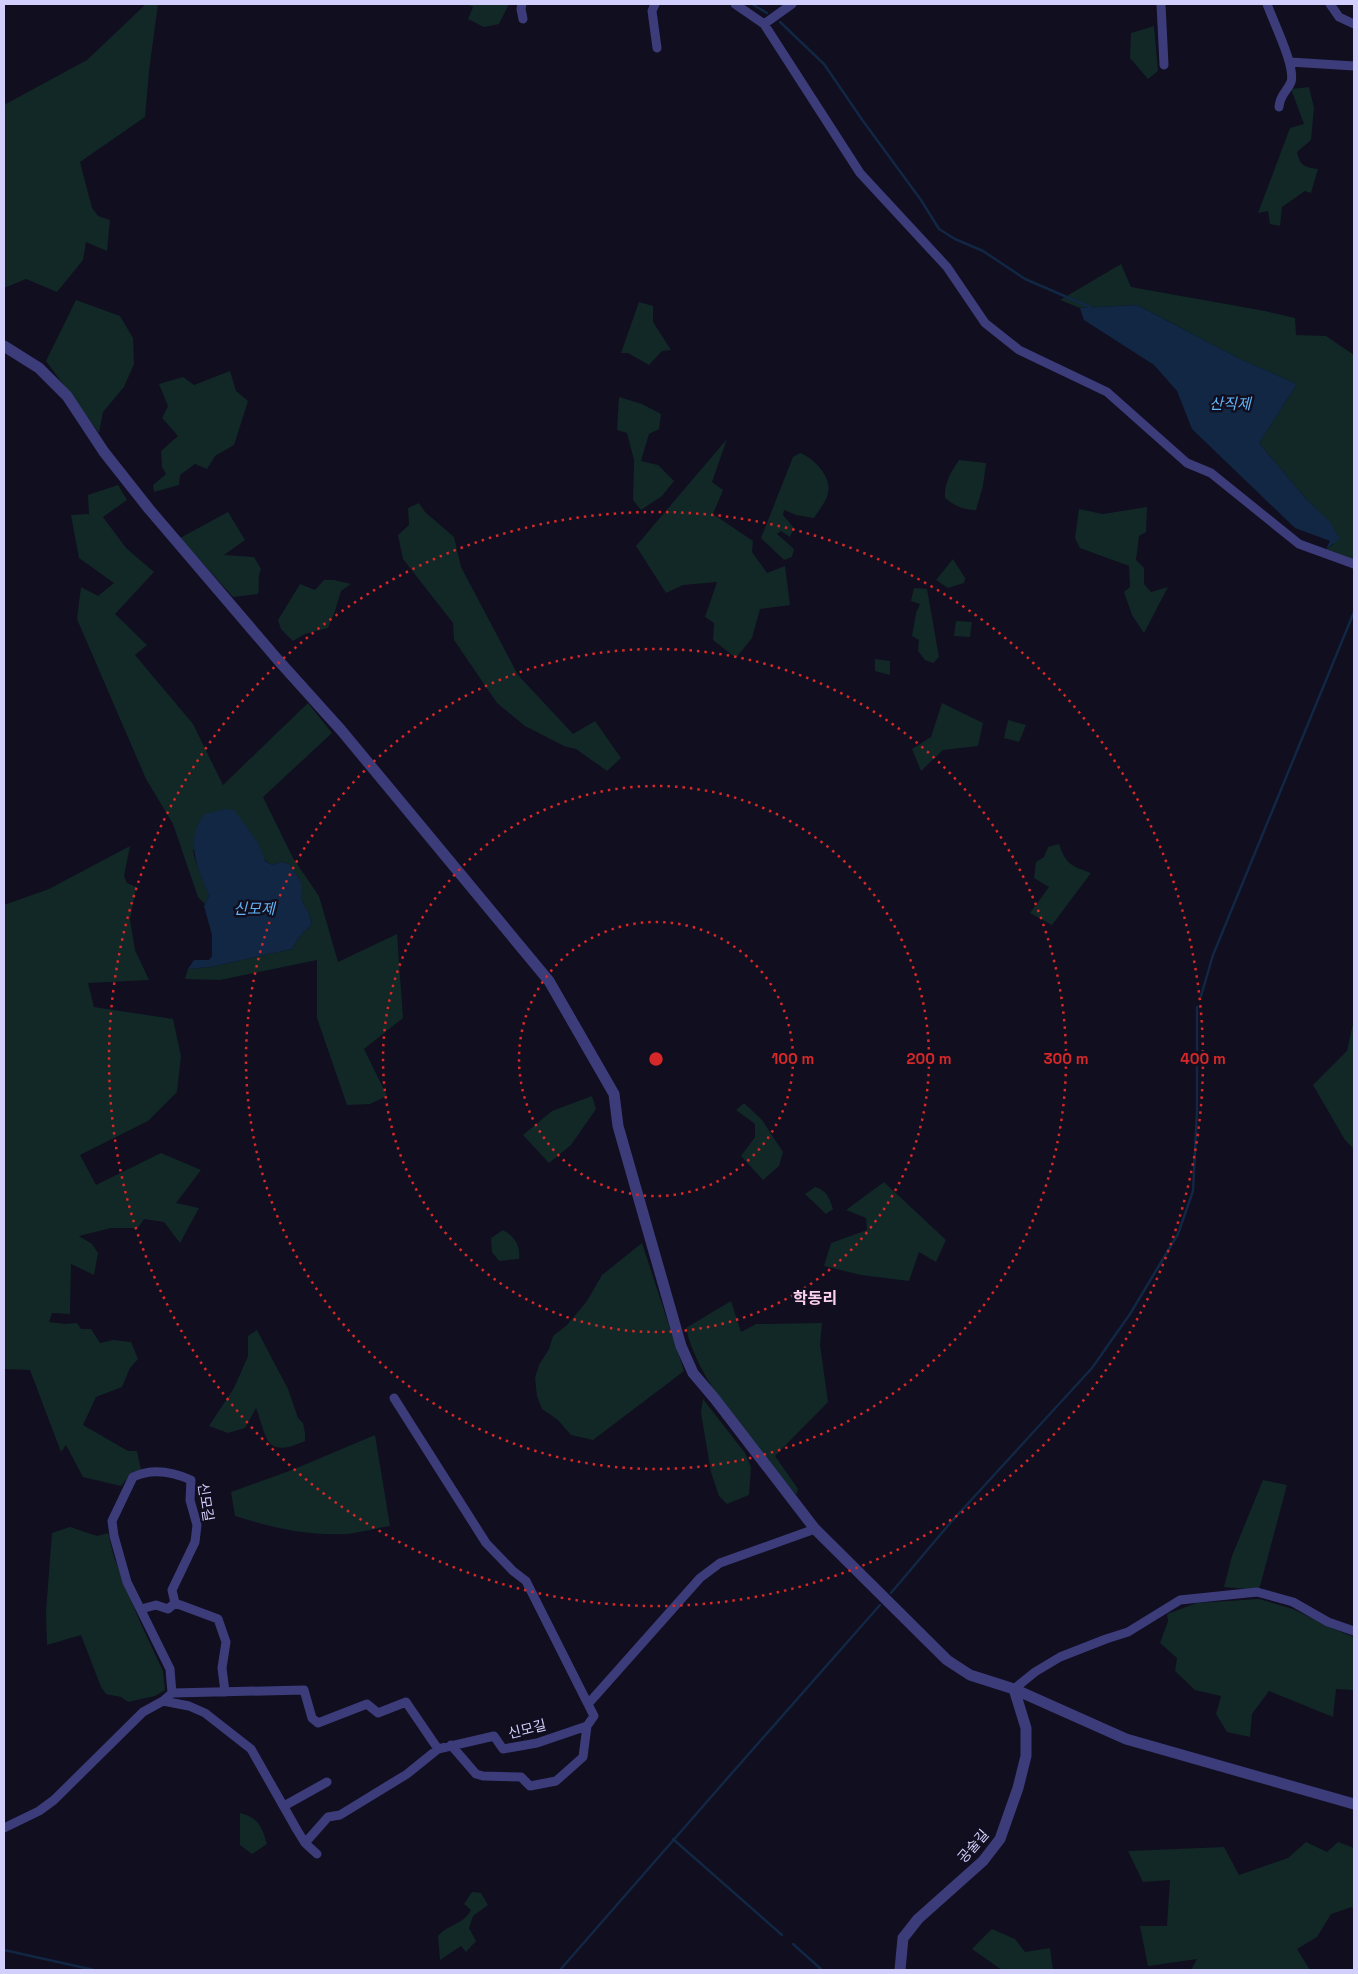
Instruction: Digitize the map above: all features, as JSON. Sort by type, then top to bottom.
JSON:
[{"type":"street","points":[[522,4],[523,18]]},
{"type":"street","points":[[655,4],[652,11],[657,48]]},
{"type":"street","points":[[734,4],[764,24],[860,173],[946,267],[985,323],[1019,350],[1107,392],[1187,463],[1211,473],[1299,544],[1354,564]]},
{"type":"street","points":[[764,24],[792,4]]},
{"type":"street","points":[[1161,4],[1164,65]]},
{"type":"street","points":[[1267,4],[1290,62],[1291,82],[1279,99],[1279,106]]},
{"type":"street","points":[[1330,4],[1339,16],[1354,24]]},
{"type":"street","points":[[1290,62],[1354,66]]},
{"type":"street","points":[[4,346],[39,368],[67,396],[104,452],[148,509],[278,660],[342,730],[549,981],[614,1094],[618,1126],[681,1346],[693,1373],[815,1530],[947,1660],[970,1675],[1014,1689],[1126,1740],[1354,1804]]},
{"type":"street","points":[[394,1398],[486,1543],[513,1571],[526,1581],[594,1716],[587,1726],[583,1757],[556,1781],[530,1786],[521,1777],[483,1776],[476,1774],[451,1745]]},
{"type":"street","name":"신모길","points":[[172,1693],[170,1669],[127,1582],[114,1536],[112,1521],[132,1477],[146,1471],[162,1471],[191,1480],[190,1500],[197,1525],[195,1542],[172,1590],[174,1603]]},
{"type":"street","points":[[588,1704],[700,1578],[720,1563],[815,1530]]},
{"type":"street","points":[[1014,1689],[1035,1672],[1060,1657],[1128,1632],[1180,1600],[1258,1592],[1293,1602],[1328,1622],[1354,1631]]},
{"type":"street","points":[[141,1609],[156,1605],[168,1609],[174,1603],[218,1619],[226,1642],[222,1668],[225,1692]]},
{"type":"street","name":"공술길","points":[[900,1970],[903,1938],[918,1919],[983,1861],[1000,1839],[1018,1788],[1026,1756],[1026,1728],[1014,1689]]},
{"type":"street","points":[[4,1828],[39,1811],[54,1800],[143,1712],[163,1701],[172,1693],[304,1690],[312,1718],[318,1723],[367,1704],[378,1713],[406,1702],[438,1749]]},
{"type":"street","points":[[163,1701],[189,1706],[205,1713],[252,1749],[305,1843],[317,1854]]},
{"type":"street","name":"신모길","points":[[305,1843],[328,1817],[340,1815],[408,1774],[438,1749],[494,1736],[503,1749],[537,1743],[587,1726]]},
{"type":"street","points":[[284,1806],[327,1782]]},
{"type":"green space","points":[[146,4],[158,4],[145,117],[80,162],[92,208],[98,216],[110,220],[107,251],[86,242],[83,260],[57,292],[26,279],[4,288],[4,105],[87,60]]},
{"type":"green space","points":[[467,4],[509,4],[499,24],[484,27],[468,19],[473,7]]},
{"type":"green space","points":[[1154,26],[1158,71],[1148,79],[1130,58],[1131,33]]},
{"type":"green space","points":[[1309,87],[1314,108],[1311,140],[1297,152],[1303,165],[1318,169],[1311,193],[1305,191],[1282,207],[1280,226],[1270,224],[1268,211],[1258,213],[1290,128],[1304,124],[1291,89]]},
{"type":"green space","points":[[1121,264],[1131,287],[1295,318],[1296,335],[1326,336],[1354,355],[1354,560],[1326,549],[1334,544],[1330,523],[1307,500],[1259,443],[1297,384],[1246,362],[1137,305],[1080,308],[1060,300]]},
{"type":"green space","points":[[76,300],[120,316],[133,338],[134,364],[124,387],[103,412],[99,433],[46,361]]},
{"type":"green space","points":[[639,302],[653,306],[653,322],[671,350],[662,351],[649,365],[628,353],[621,353]]},
{"type":"green space","points":[[230,371],[236,391],[248,401],[234,445],[215,456],[207,469],[195,464],[180,475],[179,485],[154,492],[153,485],[166,474],[162,467],[161,451],[178,436],[162,418],[168,406],[159,384],[183,377],[194,385]]},
{"type":"green space","points":[[619,397],[642,404],[661,414],[659,429],[649,434],[641,461],[658,465],[674,481],[662,496],[641,510],[633,500],[634,460],[627,433],[617,430]]},
{"type":"green space","points":[[727,439],[712,482],[723,490],[713,514],[753,541],[752,552],[767,573],[785,566],[790,605],[760,609],[752,638],[736,658],[713,640],[714,623],[705,617],[717,582],[683,585],[666,593],[636,546]]},
{"type":"green space","points":[[800,453],[811,459],[821,469],[829,487],[824,503],[814,518],[796,515],[784,510],[783,515],[794,528],[790,537],[781,531],[777,534],[794,549],[792,557],[784,560],[761,538],[793,457]]},
{"type":"green space","points":[[959,460],[986,463],[983,486],[976,510],[959,507],[945,498],[947,483]]},
{"type":"green space","points":[[118,485],[127,500],[103,517],[126,548],[154,572],[115,614],[147,645],[135,655],[193,724],[223,785],[308,703],[332,733],[263,797],[293,858],[319,896],[338,962],[397,934],[403,1018],[364,1049],[387,1096],[370,1104],[347,1105],[317,1018],[317,960],[220,980],[185,979],[188,969],[210,967],[292,949],[299,937],[312,924],[301,899],[301,882],[289,864],[282,862],[272,865],[263,859],[193,850],[209,896],[205,904],[198,897],[173,824],[146,779],[77,619],[81,587],[98,596],[114,583],[79,558],[71,515],[89,514],[88,495]]},
{"type":"green space","points":[[419,503],[425,512],[454,537],[461,567],[518,675],[573,734],[595,721],[621,758],[607,771],[576,749],[564,746],[525,726],[497,703],[454,640],[453,623],[403,559],[398,535],[409,525],[408,508]]},
{"type":"green space","points":[[1147,507],[1146,532],[1139,536],[1136,560],[1144,568],[1144,584],[1151,592],[1168,587],[1144,633],[1132,615],[1124,592],[1130,587],[1129,566],[1080,548],[1075,538],[1079,509],[1103,514]]},
{"type":"green space","points":[[228,512],[245,540],[224,555],[254,557],[261,569],[258,594],[233,597],[180,538]]},
{"type":"green space","points":[[953,559],[965,578],[964,583],[948,588],[936,580]]},
{"type":"green space","points":[[324,580],[351,584],[341,591],[328,628],[305,634],[293,641],[281,629],[278,620],[300,584],[315,590]]},
{"type":"green space","points":[[914,588],[927,589],[939,657],[933,663],[925,660],[918,651],[919,640],[912,636],[916,613],[920,604],[911,601]]},
{"type":"green space","points":[[956,621],[972,622],[970,637],[954,636]]},
{"type":"green space","points":[[875,659],[890,661],[890,675],[875,671]]},
{"type":"green space","points":[[942,703],[983,723],[978,746],[943,750],[921,771],[912,749],[931,737]]},
{"type":"green space","points":[[1008,720],[1026,725],[1019,742],[1004,738]]},
{"type":"green space","points":[[1059,844],[1070,864],[1091,873],[1052,925],[1030,913],[1049,887],[1034,878],[1036,862],[1044,857],[1048,847]]},
{"type":"green space","points":[[130,846],[124,876],[127,883],[136,887],[130,920],[135,950],[149,980],[88,983],[94,1007],[173,1019],[181,1056],[177,1092],[148,1121],[80,1155],[96,1185],[161,1153],[201,1170],[176,1203],[199,1208],[180,1243],[164,1222],[144,1219],[138,1228],[111,1228],[79,1236],[92,1244],[98,1253],[94,1275],[71,1264],[70,1314],[52,1313],[49,1322],[77,1323],[81,1329],[91,1329],[100,1343],[113,1340],[131,1342],[138,1359],[130,1368],[122,1387],[96,1397],[83,1425],[128,1451],[137,1451],[141,1470],[133,1472],[121,1486],[83,1477],[66,1445],[61,1452],[30,1370],[4,1369],[4,905],[49,889]]},
{"type":"green space","points":[[1354,1019],[1354,1149],[1345,1140],[1313,1085],[1347,1051]]},
{"type":"green space","points":[[592,1096],[596,1109],[571,1145],[549,1163],[523,1135],[552,1111]]},
{"type":"green space","points":[[744,1103],[762,1120],[783,1152],[779,1166],[763,1180],[741,1156],[755,1137],[755,1124],[736,1110]]},
{"type":"green space","points":[[884,1182],[946,1240],[936,1262],[919,1252],[909,1281],[861,1275],[824,1266],[831,1243],[867,1230],[866,1218],[846,1210]]},
{"type":"green space","points":[[815,1187],[825,1193],[830,1201],[833,1209],[826,1214],[805,1194]]},
{"type":"green space","points":[[503,1230],[516,1242],[519,1250],[519,1259],[499,1261],[492,1252],[491,1238]]},
{"type":"green space","points":[[642,1243],[684,1371],[593,1440],[571,1435],[558,1420],[542,1409],[537,1396],[535,1378],[539,1365],[549,1349],[553,1336],[567,1325],[587,1301],[602,1275]]},
{"type":"green space","points":[[731,1301],[741,1332],[756,1324],[822,1323],[820,1345],[828,1402],[775,1456],[798,1489],[796,1495],[732,1416],[703,1372],[693,1350],[686,1328]]},
{"type":"green space","points":[[257,1330],[288,1389],[298,1418],[303,1423],[305,1441],[292,1446],[282,1448],[275,1447],[270,1443],[256,1408],[245,1428],[228,1433],[209,1426],[234,1388],[248,1356],[248,1336]]},
{"type":"green space","points":[[703,1399],[745,1453],[751,1467],[749,1495],[727,1504],[719,1496],[711,1472],[701,1413]]},
{"type":"green space","points":[[375,1435],[390,1526],[351,1533],[317,1534],[275,1527],[235,1516],[231,1492],[292,1470]]},
{"type":"green space","points":[[1263,1480],[1287,1485],[1259,1590],[1224,1587],[1232,1556]]},
{"type":"green space","points":[[70,1527],[97,1536],[108,1533],[114,1557],[140,1622],[163,1671],[165,1690],[155,1696],[128,1702],[121,1697],[106,1694],[101,1687],[81,1635],[47,1645],[46,1612],[52,1533]]},
{"type":"green space","points":[[1259,1599],[1293,1609],[1354,1637],[1354,1690],[1336,1689],[1333,1717],[1269,1691],[1252,1714],[1250,1737],[1227,1732],[1216,1714],[1221,1696],[1195,1690],[1175,1671],[1177,1658],[1160,1643],[1168,1621],[1167,1614],[1197,1603]]},
{"type":"green space","points":[[240,1813],[255,1820],[267,1844],[252,1854],[240,1845]]},
{"type":"green space","points":[[1306,1842],[1327,1852],[1338,1842],[1354,1848],[1354,1910],[1352,1907],[1331,1914],[1317,1937],[1297,1949],[1310,1970],[1191,1970],[1197,1959],[1148,1966],[1140,1926],[1167,1926],[1170,1880],[1143,1882],[1128,1851],[1224,1847],[1239,1875],[1288,1858]]},
{"type":"green space","points":[[472,1892],[481,1893],[488,1905],[473,1916],[469,1928],[476,1941],[466,1952],[461,1946],[440,1960],[438,1936],[468,1915],[471,1910],[464,1904]]},
{"type":"green space","points":[[992,1929],[1015,1939],[1025,1952],[1050,1948],[1053,1970],[1002,1970],[972,1949]]},
{"type":"water","name":"산직제","points":[[1137,305],[1242,360],[1297,384],[1259,443],[1307,500],[1330,522],[1340,539],[1326,549],[1330,541],[1295,528],[1192,429],[1177,391],[1154,365],[1084,320],[1080,308]]},
{"type":"water","name":"신모제","points":[[226,809],[235,811],[259,844],[265,861],[272,865],[282,862],[289,864],[301,882],[301,899],[312,924],[299,937],[292,949],[210,967],[188,969],[194,960],[209,960],[212,956],[212,935],[204,906],[209,896],[195,855],[195,834],[198,824],[205,814]]},
{"type":"waterway","points":[[752,4],[767,13]]},
{"type":"waterway","points":[[780,22],[824,64],[921,200],[939,229],[955,239],[983,251],[1025,279],[1090,307]]},
{"type":"waterway","points":[[1201,996],[1213,955],[1354,612]]},
{"type":"waterway","points":[[891,1593],[951,1522],[1092,1368],[1130,1314],[1178,1234],[1193,1191],[1197,1111],[1197,1007]]},
{"type":"waterway","points":[[560,1970],[880,1605]]},
{"type":"waterway","points":[[673,1839],[782,1935]]},
{"type":"waterway","points":[[793,1944],[822,1970]]},
{"type":"waterway","points":[[4,1950],[94,1970]]},
{"type":"district","name":"학동리","points":[[815,1298]]}]
